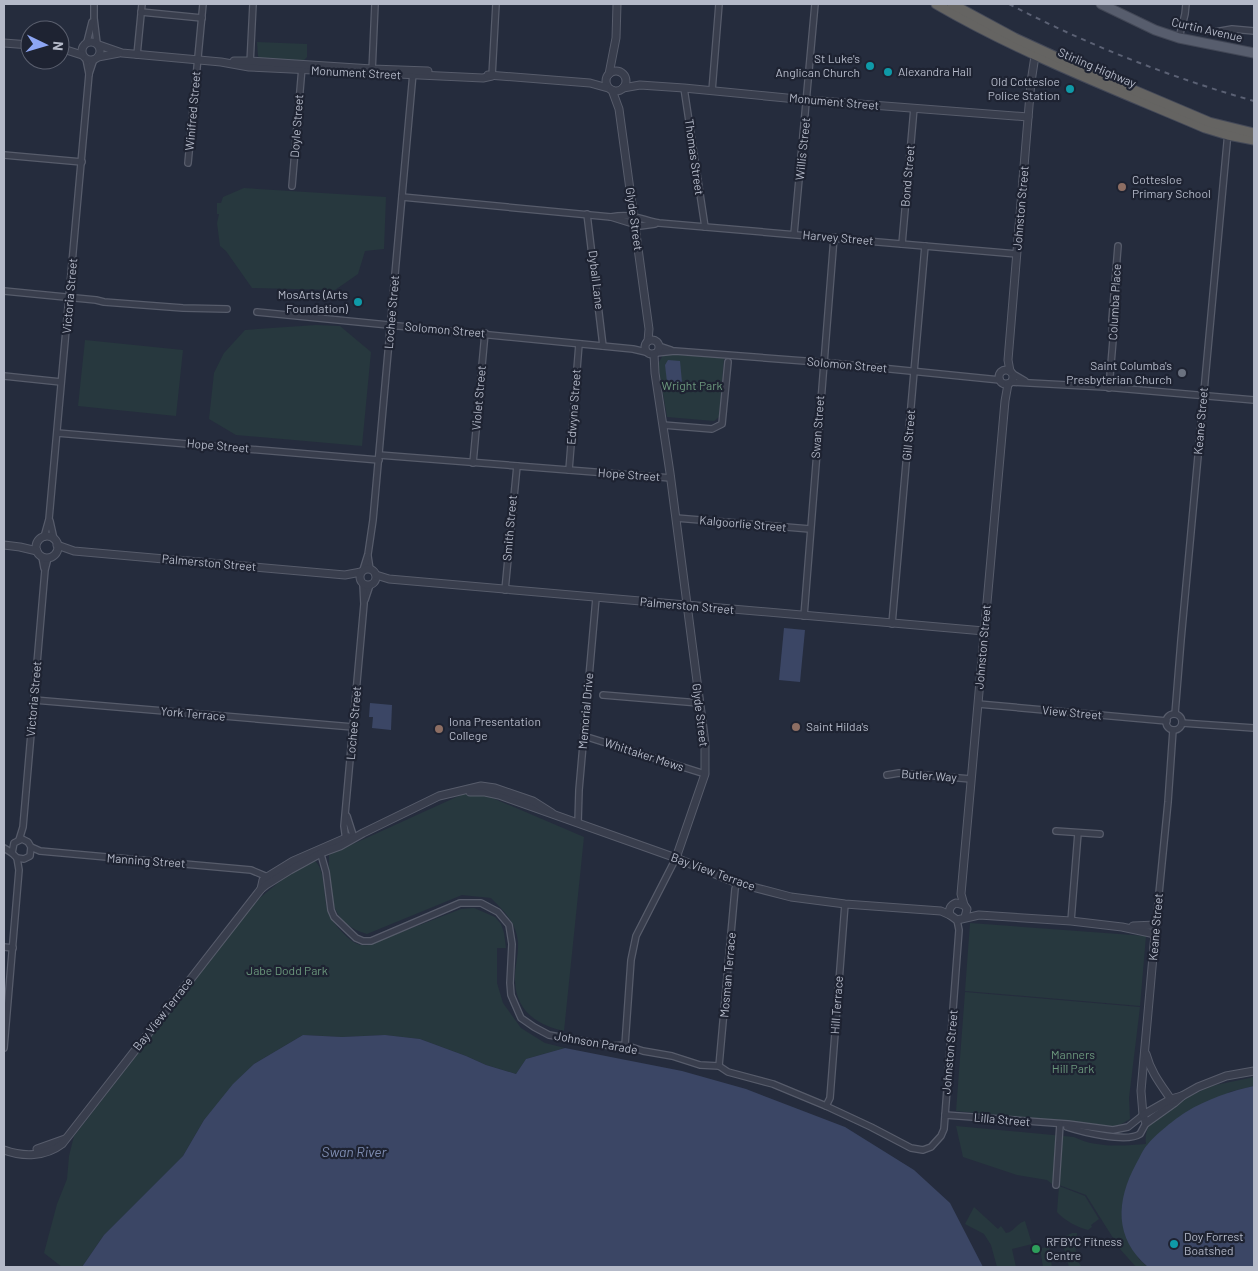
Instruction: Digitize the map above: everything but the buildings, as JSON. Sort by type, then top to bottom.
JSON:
[{"type":"highway","name":"Stirling Highway","points":[[936,4],[1035,56],[1205,128],[1228,132],[1254,140]]},
{"type":"highway","name":"Stirling Highway","points":[[952,4],[1012,37],[1210,122],[1228,132],[1254,133]]},
{"type":"main road","name":"Curtin Avenue","points":[[1102,4],[1155,30],[1179,38],[1254,53]]},
{"type":"street","points":[[70,51],[84,57],[96,58],[100,51],[94,18],[94,4]]},
{"type":"street","points":[[137,55],[142,4]]},
{"type":"street","name":"Winifred Street","points":[[188,163],[204,4]]},
{"type":"street","points":[[250,64],[253,4]]},
{"type":"street","points":[[372,72],[375,4]]},
{"type":"street","points":[[492,76],[496,4]]},
{"type":"street","points":[[617,4],[615,48],[618,72],[625,79]]},
{"type":"street","points":[[712,91],[719,4]]},
{"type":"street","name":"Willis Street","points":[[794,234],[808,100],[815,4]]},
{"type":"street","points":[[1179,38],[1186,14],[1186,4]]},
{"type":"street","points":[[141,12],[202,18]]},
{"type":"street","points":[[84,57],[81,50],[94,18]]},
{"type":"street","points":[[1216,32],[1232,29],[1254,31]]},
{"type":"street","points":[[70,46],[92,41],[98,44]]},
{"type":"street","points":[[4,43],[20,44]]},
{"type":"street","name":"Monument Street","points":[[98,44],[122,53],[221,62],[483,78],[492,76],[590,83],[610,89],[622,89],[640,85],[1028,117]]},
{"type":"street","points":[[608,76],[615,48]]},
{"type":"street","name":"Monument Street","points":[[96,58],[122,53]]},
{"type":"street","name":"Johnston Street","points":[[945,1115],[961,894],[1028,117],[1035,56]]},
{"type":"street","name":"Victoria Street","points":[[84,57],[89,74]]},
{"type":"street","name":"Victoria Street","points":[[44,537],[49,519],[89,74],[96,58]]},
{"type":"street","name":"Doyle Street","points":[[292,186],[302,68]]},
{"type":"street","name":"Monument Street","points":[[590,83],[618,72]]},
{"type":"street","name":"Lochee Street","points":[[365,570],[379,458],[413,73]]},
{"type":"street","name":"Glyde Street","points":[[608,76],[610,89],[619,109],[651,348],[671,478],[705,743],[705,774],[676,858],[636,936],[631,960],[625,1045]]},
{"type":"street","name":"Monument Street","points":[[625,79],[640,85]]},
{"type":"street","name":"Glyde Street","points":[[619,109],[625,79]]},
{"type":"street","name":"Thomas Street","points":[[684,88],[705,227]]},
{"type":"street","name":"Bond Street","points":[[902,244],[914,108]]},
{"type":"street","name":"Keane Street","points":[[1175,714],[1228,132]]},
{"type":"street","points":[[4,155],[82,162]]},
{"type":"street","name":"Harvey Street","points":[[402,197],[587,214],[611,217],[640,226],[659,223]]},
{"type":"street","name":"Dyball Lane","points":[[587,214],[603,346]]},
{"type":"street","name":"Harvey Street","points":[[611,217],[622,215],[634,216],[659,223],[1017,254]]},
{"type":"street","name":"Swan Street","points":[[804,616],[834,238]]},
{"type":"street","name":"Gill Street","points":[[892,624],[925,246]]},
{"type":"street","name":"Columba Place","points":[[1109,388],[1114,340],[1112,320],[1118,246]]},
{"type":"street","points":[[4,291],[124,304],[227,309]]},
{"type":"street","name":"Solomon Street","points":[[257,312],[633,349],[651,348],[823,362],[989,379],[1006,378]]},
{"type":"street","name":"Violet Street","points":[[473,463],[485,333]]},
{"type":"street","name":"Edwyna Street","points":[[569,470],[579,344]]},
{"type":"street","points":[[663,425],[712,429],[722,424],[728,362]]},
{"type":"street","points":[[4,376],[62,382]]},
{"type":"street","points":[[1006,378],[1027,382],[1254,400]]},
{"type":"street","name":"Hope Street","points":[[57,432],[379,458],[671,478]]},
{"type":"street","name":"Smith Street","points":[[505,590],[517,466]]},
{"type":"street","name":"Kalgoorlie Street","points":[[676,518],[810,529]]},
{"type":"street","name":"Victoria Street","points":[[49,519],[55,542]]},
{"type":"street","points":[[44,537],[37,543],[45,555],[55,542]]},
{"type":"street","name":"Palmerston Street","points":[[44,537],[74,551]]},
{"type":"street","name":"Palmerston Street","points":[[20,547],[37,543]]},
{"type":"street","name":"Palmerston Street","points":[[4,545],[20,547],[45,555],[74,551],[345,575],[369,582],[389,579],[984,631]]},
{"type":"street","name":"Victoria Street","points":[[12,853],[23,827],[45,555]]},
{"type":"street","points":[[365,570],[359,577],[369,582]]},
{"type":"street","points":[[365,570],[369,582]]},
{"type":"street","name":"Palmerston Street","points":[[345,575],[365,570]]},
{"type":"street","name":"Lochee Street","points":[[350,838],[344,826],[364,604],[369,582]]},
{"type":"street","name":"Memorial Drive","points":[[578,823],[579,790],[596,598]]},
{"type":"street","points":[[603,695],[699,703]]},
{"type":"street","name":"York Terrace","points":[[34,700],[353,727]]},
{"type":"street","name":"View Street","points":[[978,704],[1166,722]]},
{"type":"street","points":[[1175,714],[1179,716],[1182,723],[1180,727],[1173,730],[1169,728],[1166,722],[1168,717],[1175,714]]},
{"type":"street","points":[[1182,723],[1254,728]]},
{"type":"street","name":"Keane Street","points":[[1145,1119],[1141,1092],[1173,730]]},
{"type":"street","name":"Whittaker Mews","points":[[584,736],[705,774]]},
{"type":"street","name":"Butler Way","points":[[887,775],[899,773],[971,779]]},
{"type":"street","name":"Bay View Terrace","points":[[47,1149],[65,1138],[268,880],[317,853],[440,796],[475,792],[499,795],[676,858],[737,883],[791,897],[845,904],[960,911],[979,915],[1071,921],[1122,927],[1155,934]]},
{"type":"street","name":"Victoria Street","points":[[23,827],[30,844]]},
{"type":"street","points":[[1056,831],[1100,834]]},
{"type":"street","points":[[1071,921],[1078,833]]},
{"type":"street","points":[[4,848],[16,842]]},
{"type":"street","name":"Manning Street","points":[[16,842],[30,844],[40,851],[251,870],[268,880]]},
{"type":"street","points":[[19,870],[27,857],[30,844]]},
{"type":"street","points":[[4,848],[17,858],[19,870],[4,1048]]},
{"type":"street","points":[[17,858],[27,857],[40,851]]},
{"type":"street","name":"Johnson Parade","points":[[317,853],[326,872],[331,910],[334,917],[349,933],[363,941],[370,941],[460,903],[474,902],[488,905],[498,912],[506,920],[511,931],[510,983],[512,995],[521,1018],[534,1028],[548,1035],[611,1046],[625,1045],[700,1065],[719,1066],[728,1072],[773,1084],[826,1106],[911,1148],[922,1150],[931,1147],[941,1136],[944,1129],[945,1115]]},
{"type":"street","name":"Mosman Terrace","points":[[719,1066],[737,883]]},
{"type":"street","name":"Hill Terrace","points":[[826,1106],[830,1098],[845,904]]},
{"type":"street","name":"Bay View Terrace","points":[[941,911],[950,915],[960,911]]},
{"type":"street","name":"Bay View Terrace","points":[[1122,927],[1156,925]]},
{"type":"street","points":[[4,948],[13,948]]},
{"type":"street","points":[[1145,1050],[1150,1068],[1172,1101]]},
{"type":"street","points":[[1145,1119],[1198,1087],[1226,1076],[1254,1071]]},
{"type":"street","name":"Lilla Street","points":[[945,1115],[1074,1125],[1113,1130],[1128,1127],[1145,1119]]},
{"type":"street","name":"Lilla Street","points":[[1060,1124],[1077,1130],[1131,1137],[1140,1134],[1145,1119]]},
{"type":"street","points":[[1056,1185],[1060,1124]]},
{"type":"street","points":[[47,1149],[27,1155],[4,1150],[33,1150],[47,1149]]},
{"type":"green space","points":[[257,42],[307,44],[307,57],[303,61],[261,59],[258,56]]},
{"type":"green space","points":[[244,188],[386,197],[384,249],[365,251],[358,274],[335,290],[252,288],[226,251],[220,246],[217,223],[219,214],[217,214],[217,203],[221,203],[223,197]]},
{"type":"green space","points":[[316,325],[340,326],[371,352],[362,446],[236,435],[209,419],[214,373],[224,353],[245,330]]},
{"type":"green space","points":[[85,340],[183,350],[176,416],[78,406]]},
{"type":"green space","name":"Wright Park","points":[[663,355],[724,358],[719,417],[714,421],[667,417],[658,364]]},
{"type":"green space","points":[[481,793],[584,837],[564,1031],[545,1025],[537,1020],[530,1015],[519,1001],[515,981],[518,947],[517,935],[509,917],[491,898],[462,895],[367,934],[354,929],[344,922],[333,904],[329,881],[329,855],[463,794]]},
{"type":"green space","name":"Jabe Dodd Park","points":[[314,860],[321,870],[329,915],[347,937],[359,944],[368,945],[461,909],[474,908],[495,917],[501,924],[506,948],[497,948],[497,983],[503,1003],[521,1028],[545,1043],[565,1048],[526,1059],[516,1074],[486,1065],[420,1039],[385,1035],[342,1037],[303,1035],[254,1064],[204,1120],[183,1156],[104,1235],[82,1267],[62,1267],[44,1253],[57,1204],[67,1179],[69,1156],[74,1136],[256,901],[289,874]]},
{"type":"green space","points":[[970,923],[1146,936],[1140,1006],[965,991]]},
{"type":"green space","name":"Manners Hill Park","points":[[965,992],[1140,1007],[1129,1098],[1130,1119],[1113,1129],[956,1111]]},
{"type":"green space","points":[[1254,1077],[1254,1086],[1229,1092],[1136,1254],[1148,1267],[1136,1267],[1120,1249],[1086,1195],[1052,1184],[1047,1180],[1017,1175],[963,1157],[956,1126],[1074,1137],[1100,1145],[1146,1144],[1149,1126],[1170,1108],[1190,1096],[1209,1088]]},
{"type":"green space","points":[[1059,1186],[1085,1196],[1099,1219],[1088,1230],[1071,1223],[1057,1212]]},
{"type":"green space","points":[[974,1207],[998,1229],[1001,1226],[1006,1233],[1025,1221],[1032,1244],[1012,1249],[1016,1267],[997,1267],[991,1245],[984,1234],[965,1224]]},
{"type":"green space","points":[[1077,1233],[1076,1255],[1082,1267],[1069,1267],[1063,1244],[1066,1236]]},
{"type":"green space","points":[[1049,1247],[1052,1267],[1043,1267],[1040,1248]]},
{"type":"water","points":[[668,360],[680,361],[682,382],[667,382],[665,365]]},
{"type":"water","points":[[784,628],[805,630],[800,682],[779,680]]},
{"type":"water","points":[[370,703],[392,705],[391,730],[372,728],[373,717],[369,717]]},
{"type":"water","name":"Swan River","points":[[303,1035],[342,1037],[385,1035],[420,1039],[486,1065],[516,1074],[526,1059],[565,1048],[682,1071],[746,1089],[845,1127],[914,1170],[950,1203],[983,1267],[82,1267],[104,1235],[183,1156],[204,1120],[233,1084],[254,1064]]},
{"type":"water","points":[[1254,1086],[1254,1267],[1148,1267],[1129,1244],[1122,1218],[1122,1205],[1129,1178],[1143,1151],[1151,1140],[1171,1122],[1186,1112],[1219,1096]]},
{"type":"railway","points":[[1009,4],[1129,59],[1222,92],[1254,101]]},
{"type":"place","name":"St Luke's Anglican Church","points":[[870,66]]},
{"type":"place","name":"Alexandra Hall","points":[[888,72]]},
{"type":"place","name":"Old Cottesloe Police Station","points":[[1070,89]]},
{"type":"place","name":"Cottesloe Primary School","points":[[1122,187]]},
{"type":"place","name":"MosArts (Arts Foundation)","points":[[358,302]]},
{"type":"place","name":"Saint Columba's Presbyterian Church","points":[[1182,373]]},
{"type":"place","name":"Saint Hilda's","points":[[796,727]]},
{"type":"place","name":"Iona Presentation College","points":[[439,729]]},
{"type":"place","name":"Doy Forrest Boatshed","points":[[1174,1244]]},
{"type":"place","name":"RFBYC Fitness Centre","points":[[1036,1249]]}]
